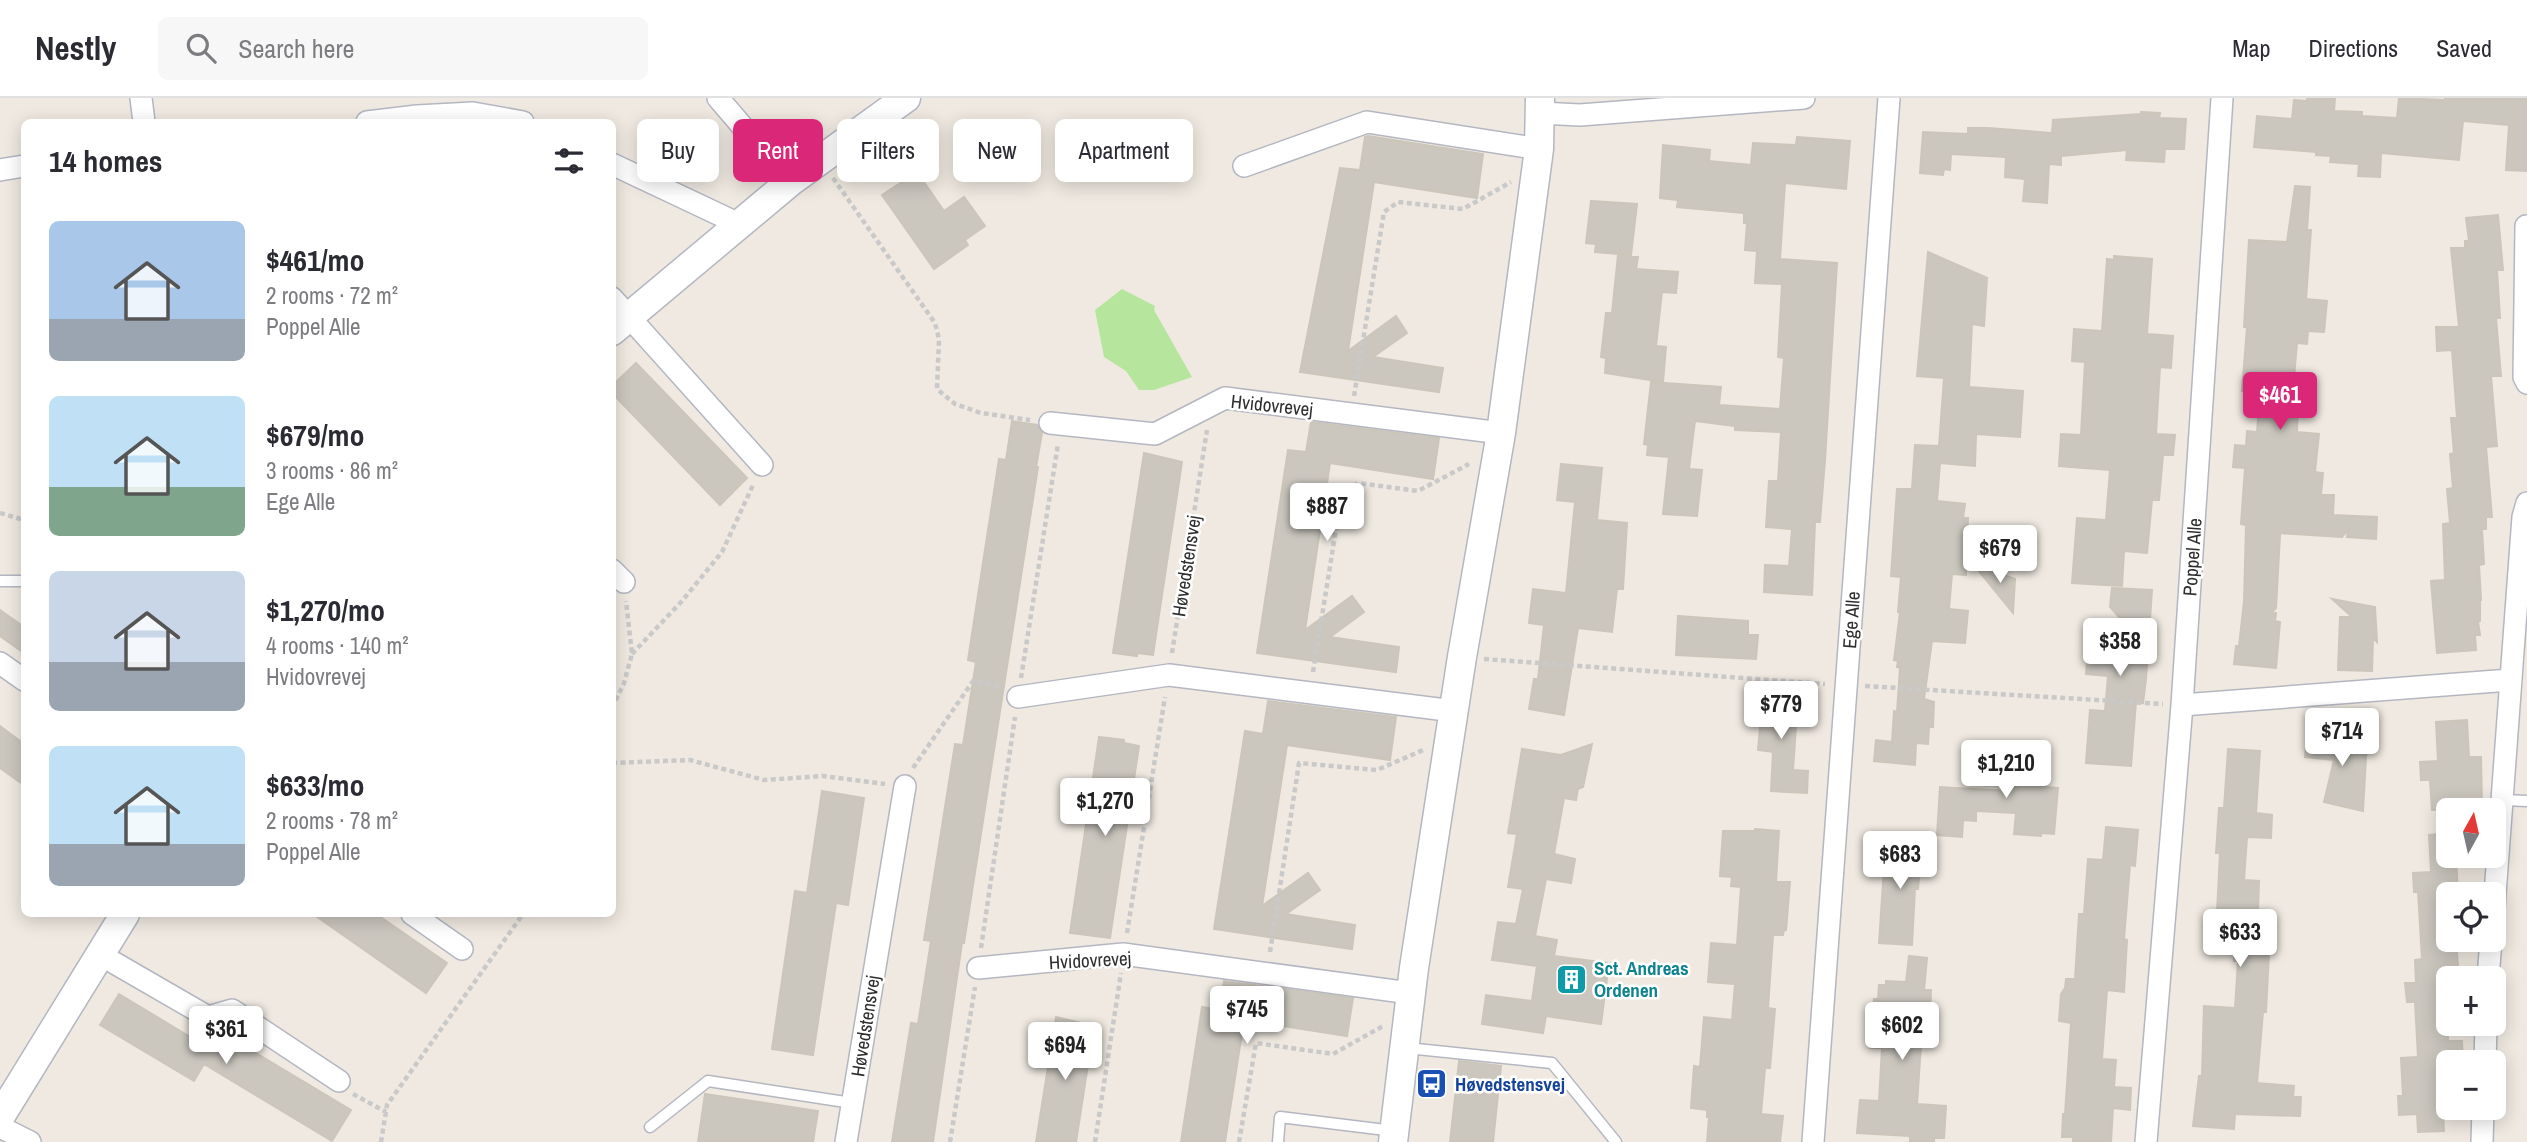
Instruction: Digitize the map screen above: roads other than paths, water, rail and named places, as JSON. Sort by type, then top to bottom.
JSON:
[{"type":"street","points":[[141,98],[144,119]]},
{"type":"street","points":[[718,98],[790,183]]},
{"type":"street","points":[[762,466],[618,315],[906,98]]},
{"type":"street","points":[[1394,1137],[1409,1003],[1499,441],[1538,158],[1540,106],[1580,115],[1804,98]]},
{"type":"street","name":"Ege Alle","points":[[1813,1142],[1889,98]]},
{"type":"street","name":"Poppel Alle","points":[[2146,1142],[2182,705],[2222,98]]},
{"type":"street","points":[[386,119],[424,113],[474,113],[507,119]]},
{"type":"street","points":[[1244,166],[1367,122],[1538,158]]},
{"type":"street","points":[[0,170],[21,166]]},
{"type":"street","points":[[616,166],[739,224]]},
{"type":"street","points":[[2526,226],[2524,377],[2527,383]]},
{"type":"street","name":"Hvidovrevej","points":[[1050,423],[1155,434],[1225,398],[1351,414],[1499,441]]},
{"type":"street","points":[[2503,798],[2523,517],[2527,503]]},
{"type":"street","points":[[0,663],[21,678]]},
{"type":"street","points":[[1018,693],[1169,675],[1454,711]]},
{"type":"street","points":[[2182,705],[2510,680]]},
{"type":"street","name":"Høvedstensvej","points":[[846,1142],[905,786]]},
{"type":"street","points":[[0,1117],[123,917]]},
{"type":"street","points":[[416,917],[462,948]]},
{"type":"street","points":[[99,954],[208,1017],[232,1010],[339,1081]]},
{"type":"street","name":"Hvidovrevej","points":[[978,968],[1124,954],[1267,974],[1409,1003]]},
{"type":"street","points":[[2482,1142],[2483,1120]]},
{"type":"street","points":[[0,1127],[30,1142]]},
{"type":"lane","points":[[0,581],[21,581]]},
{"type":"lane","points":[[2506,800],[2527,801]]},
{"type":"lane","points":[[1404,1048],[1552,1063],[1616,1142]]},
{"type":"lane","points":[[650,1127],[708,1081],[852,1103]]},
{"type":"lane","points":[[1278,1142],[1280,1117],[1394,1137]]},
{"type":"place","name":"Sct. Andreas Ordenen","points":[[1571,979]]},
{"type":"place","name":"Høvedstensvej","points":[[1432,1084]]}]
